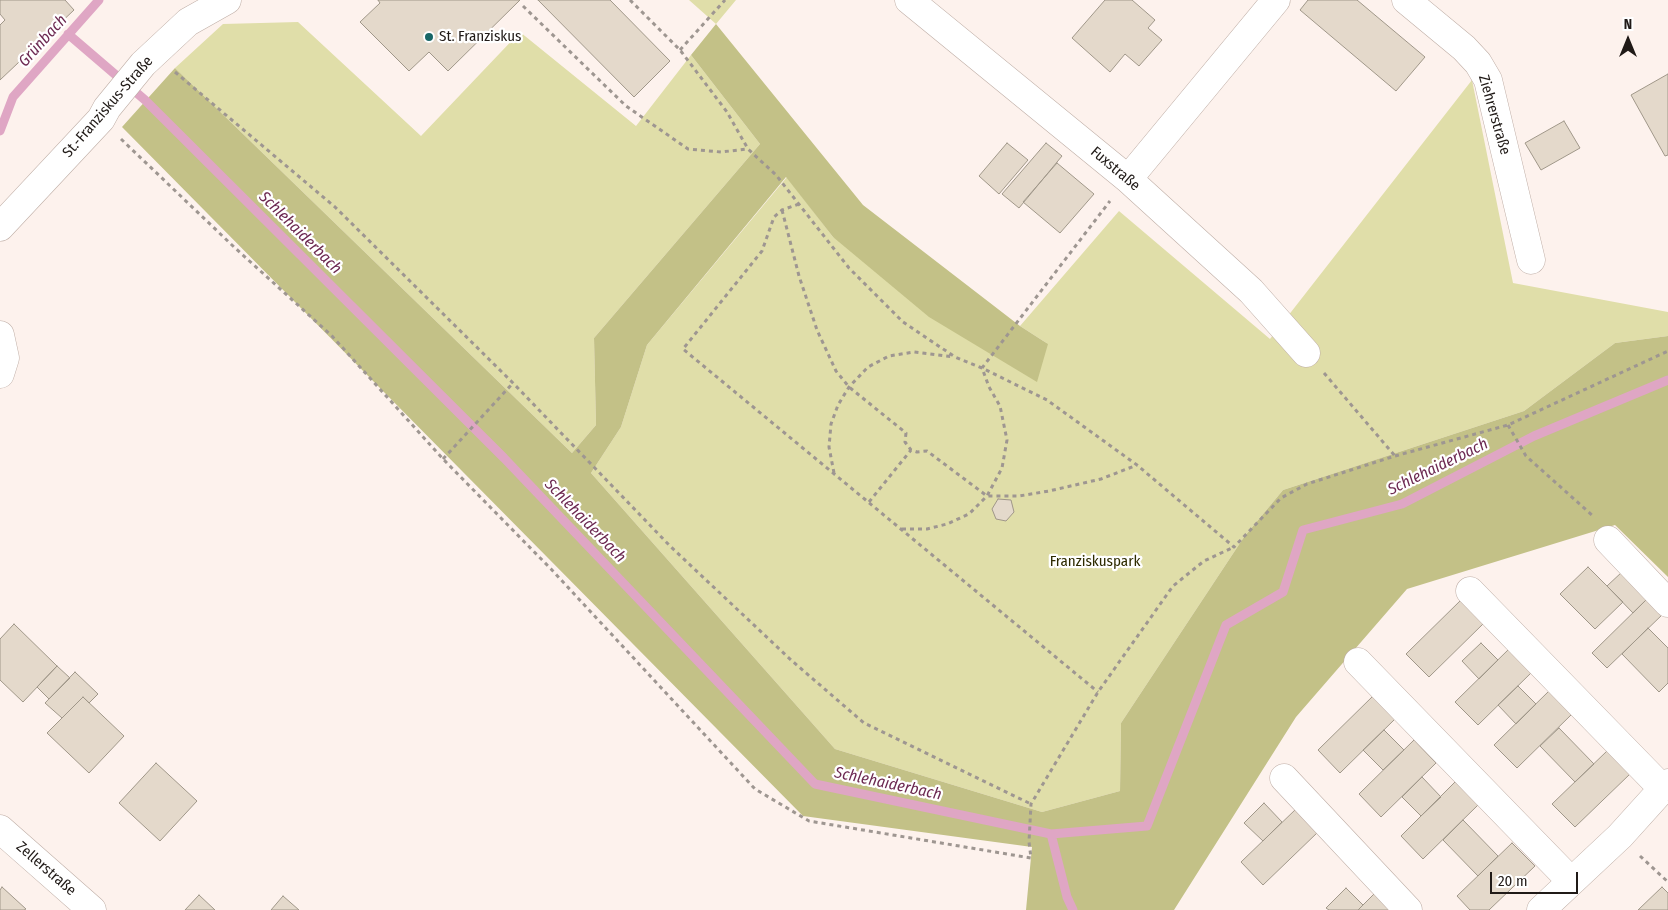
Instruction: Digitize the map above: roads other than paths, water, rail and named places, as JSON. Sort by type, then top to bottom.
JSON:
[{"type":"street","name":"St.-Franziskus-Straße","points":[[0,227],[104,114],[148,59],[188,22],[227,0]]},
{"type":"street","name":"Fuxstraße","points":[[909,0],[1128,179],[1251,291],[1306,353]]},
{"type":"street","points":[[1128,179],[1276,0]]},
{"type":"street","name":"Ziehrerstraße","points":[[1406,0],[1464,48],[1478,63],[1488,80],[1531,260]]},
{"type":"street","points":[[0,335],[4,358],[0,374]]},
{"type":"street","points":[[1608,540],[1668,603]]},
{"type":"street","points":[[1470,591],[1665,786],[1620,836],[1541,910]]},
{"type":"street","points":[[1358,662],[1571,881]]},
{"type":"street","points":[[1284,778],[1408,910]]},
{"type":"street","name":"Zellerstraße","points":[[0,829],[92,910]]},
{"type":"waterway","name":"Grünbach","points":[[0,131],[13,97],[99,0]]},
{"type":"waterway","name":"Schlehaiderbach","points":[[68,34],[145,100],[504,458],[815,784],[1051,834],[1147,826],[1226,625],[1283,592],[1303,530],[1402,504],[1534,436],[1668,380]]},
{"type":"waterway","points":[[1051,834],[1067,897],[1073,910]]},
{"type":"place","name":"St. Franziskus","points":[[429,37]]},
{"type":"park label","name":"Franziskuspark","points":[[1095,562]]}]
